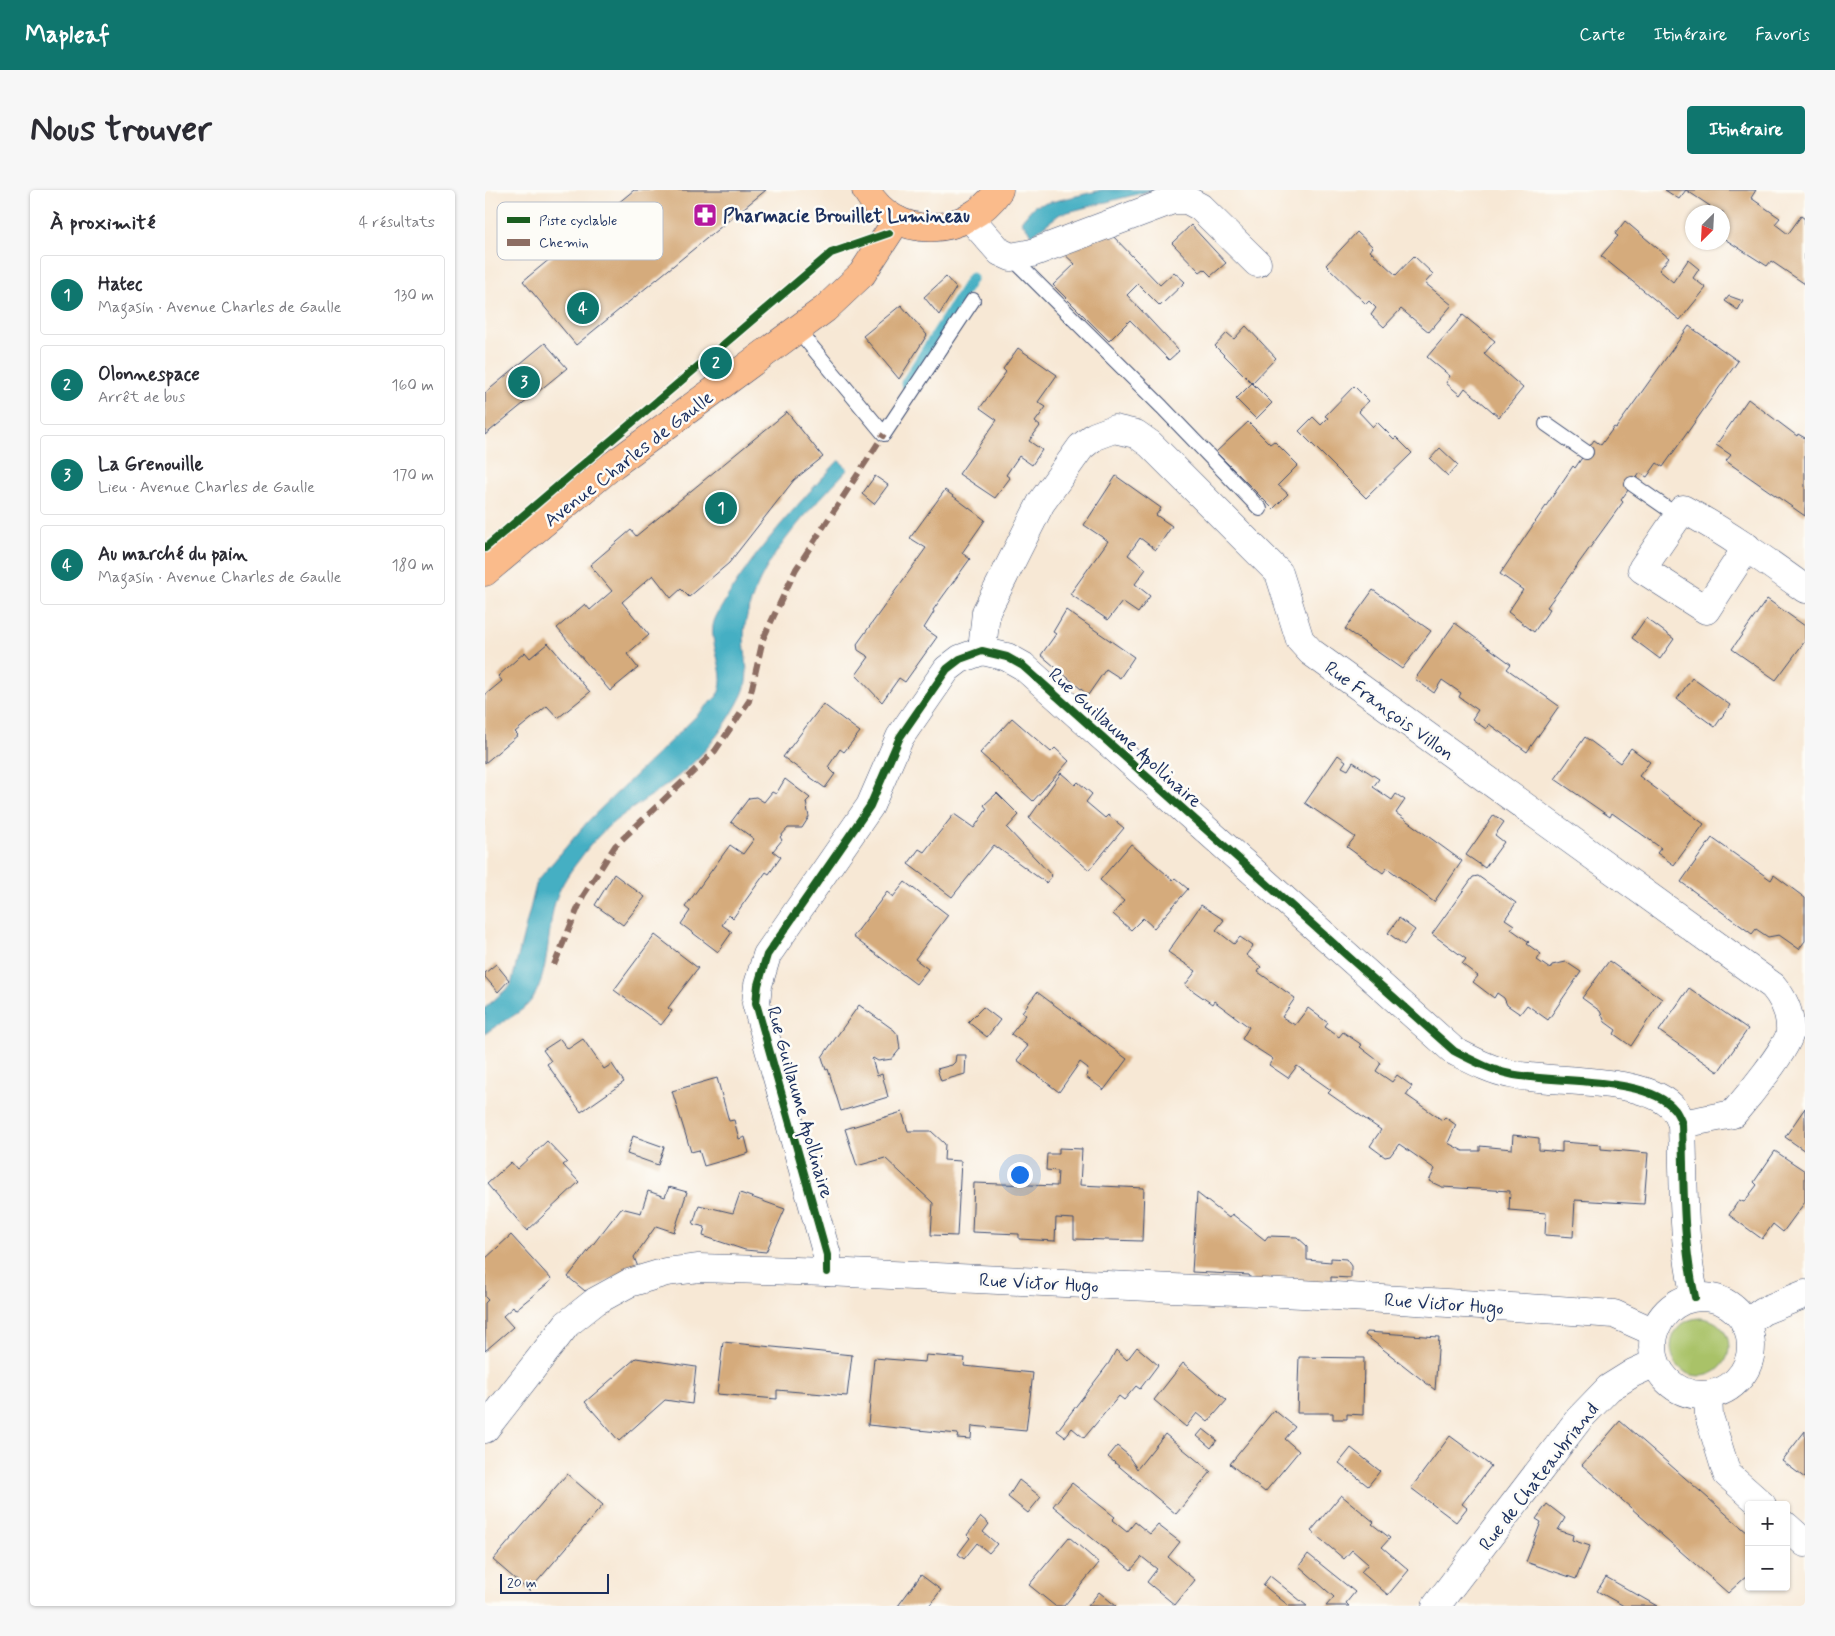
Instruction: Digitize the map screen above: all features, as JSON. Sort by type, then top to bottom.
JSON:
[{"type":"main road","points":[[866,190],[880,208],[897,220],[915,226],[934,228],[953,226],[971,218],[986,207],[999,190]]},
{"type":"main road","name":"Avenue Charles de Gaulle","points":[[485,572],[613,466],[825,309],[862,274],[897,220]]},
{"type":"street","points":[[971,218],[1000,252],[1011,257],[1032,253],[1173,200],[1187,200],[1200,208],[1257,263]]},
{"type":"street","name":"Rue François Villon","points":[[982,651],[986,612],[1041,503],[1081,447],[1095,436],[1114,429],[1136,434],[1150,444],[1279,574],[1300,640],[1311,652],[1773,986],[1783,998],[1789,1015],[1790,1034],[1752,1091],[1733,1114],[1682,1124]]},
{"type":"street","points":[[1747,547],[1706,610],[1642,569],[1683,510],[1712,524],[1747,547],[1805,589]]},
{"type":"street","name":"Rue Guillaume Apollinaire","points":[[827,1272],[827,1254],[756,1003],[758,985],[767,955],[870,806],[904,730],[947,669],[972,653],[982,651],[1007,657],[1023,666],[1454,1051],[1478,1063],[1511,1075],[1633,1087],[1647,1092],[1674,1110],[1682,1124]]},
{"type":"street","points":[[1682,1124],[1685,1225],[1690,1275],[1695,1298]]},
{"type":"street","name":"Rue Victor Hugo","points":[[485,1429],[567,1324],[596,1301],[629,1283],[666,1272],[699,1268],[827,1272],[1302,1294],[1614,1314],[1654,1332]]},
{"type":"street","points":[[1745,1324],[1763,1311],[1805,1294]]},
{"type":"street","points":[[1695,1298],[1710,1298],[1724,1302],[1736,1312],[1745,1324],[1750,1346],[1745,1369],[1736,1382],[1723,1390],[1708,1395],[1691,1394],[1676,1388],[1663,1377],[1655,1363],[1652,1348],[1654,1332],[1660,1320],[1670,1309],[1682,1301],[1695,1298]]},
{"type":"street","name":"Rue de Chateaubriand","points":[[1436,1606],[1579,1419],[1609,1388],[1633,1373],[1655,1363]]},
{"type":"street","points":[[1708,1395],[1709,1416],[1727,1474],[1757,1501]]},
{"type":"street","points":[[1790,1530],[1805,1543]]},
{"type":"lane","points":[[1011,257],[1162,407],[1260,509]]},
{"type":"lane","points":[[797,330],[883,434],[973,300]]},
{"type":"lane","points":[[1546,424],[1586,452]]},
{"type":"lane","points":[[1632,484],[1678,516]]},
{"type":"green space","points":[[1694,1318],[1706,1318],[1721,1326],[1729,1341],[1729,1353],[1721,1368],[1706,1376],[1694,1376],[1679,1368],[1671,1353],[1671,1341],[1679,1326]]},
{"type":"water","points":[[1102,190],[1153,190],[1060,214],[1032,235],[1021,221],[1034,206]]},
{"type":"water","points":[[839,460],[848,469],[800,521],[785,540],[760,580],[751,602],[745,625],[744,643],[747,678],[742,695],[725,725],[688,768],[615,821],[591,844],[571,871],[558,894],[552,918],[545,965],[533,998],[523,1009],[485,1034],[485,1008],[511,985],[537,881],[589,820],[717,696],[721,679],[713,635],[716,616],[738,580],[765,544]]},
{"type":"building","points":[[634,190],[766,190],[576,345],[523,281],[549,260],[663,260],[663,202],[619,202]]},
{"type":"building","points":[[1665,190],[1686,190],[1679,199]]},
{"type":"building","points":[[1686,190],[1756,190],[1751,198],[1780,218],[1775,224],[1788,234],[1801,216],[1805,219],[1805,284],[1771,261],[1767,266],[1730,242],[1730,205],[1708,205]]},
{"type":"building","points":[[1625,221],[1669,258],[1659,270],[1673,282],[1688,260],[1699,269],[1693,278],[1706,288],[1680,320],[1601,256],[1618,236],[1615,234]]},
{"type":"building","points":[[1191,225],[1226,263],[1211,276],[1204,269],[1200,272],[1172,243]]},
{"type":"building","points":[[1357,232],[1373,247],[1370,251],[1396,275],[1414,256],[1433,274],[1425,283],[1452,305],[1429,332],[1401,309],[1384,327],[1371,315],[1376,308],[1369,301],[1366,304],[1326,265]]},
{"type":"building","points":[[1110,233],[1160,285],[1174,272],[1185,282],[1160,306],[1138,284],[1127,295],[1179,351],[1169,360],[1130,320],[1109,341],[1053,285],[1075,264],[1063,253]]},
{"type":"building","points":[[946,277],[956,288],[939,315],[924,297]]},
{"type":"building","points":[[1729,296],[1743,301],[1738,310],[1725,301]]},
{"type":"building","points":[[901,305],[927,335],[899,379],[863,336]]},
{"type":"building","points":[[1463,315],[1495,341],[1484,354],[1523,388],[1499,417],[1465,388],[1460,395],[1446,383],[1450,376],[1427,357]]},
{"type":"building","points":[[1246,326],[1276,358],[1252,383],[1215,346],[1227,333],[1234,339]]},
{"type":"building","points":[[1689,326],[1738,361],[1663,467],[1657,463],[1647,477],[1640,473],[1621,500],[1623,502],[1547,607],[1550,609],[1534,632],[1508,612],[1523,590],[1500,574],[1573,466],[1575,468],[1594,440],[1601,445],[1614,427],[1616,428]]},
{"type":"building","points":[[545,343],[567,368],[485,435],[485,393]]},
{"type":"building","points":[[1018,348],[1057,375],[1038,402],[1046,407],[1035,422],[1040,426],[1029,441],[1042,450],[1032,465],[1019,456],[1006,475],[1010,478],[995,498],[959,474],[997,420],[980,408],[1006,372],[1003,369]]},
{"type":"building","points":[[1252,383],[1272,403],[1256,419],[1236,399]]},
{"type":"building","points":[[1354,386],[1369,401],[1358,411],[1373,427],[1377,422],[1412,453],[1366,498],[1299,431],[1313,417],[1321,425],[1328,418],[1325,416]]},
{"type":"building","points":[[1748,399],[1797,436],[1798,434],[1805,438],[1805,516],[1726,461],[1731,455],[1716,445]]},
{"type":"building","points":[[787,412],[823,457],[794,480],[729,563],[689,597],[681,589],[671,598],[653,575],[622,602],[649,635],[627,654],[638,668],[610,691],[557,628],[585,604],[590,610],[612,591],[590,565],[631,530],[636,536]]},
{"type":"building","points":[[1248,422],[1270,444],[1274,441],[1298,465],[1278,485],[1288,494],[1273,509],[1216,452]]},
{"type":"building","points":[[1440,448],[1458,465],[1448,476],[1430,459]]},
{"type":"building","points":[[875,476],[888,485],[874,504],[862,494]]},
{"type":"building","points":[[1116,476],[1161,508],[1156,515],[1172,526],[1156,550],[1140,538],[1128,555],[1146,569],[1135,584],[1150,596],[1138,613],[1122,602],[1108,620],[1070,594],[1108,541],[1084,525]]},
{"type":"building","points":[[945,490],[985,520],[962,553],[970,559],[933,610],[934,612],[924,628],[937,637],[905,682],[899,678],[882,702],[856,675],[869,657],[858,650],[857,644],[926,548],[910,538]]},
{"type":"building","points":[[1373,590],[1431,631],[1402,669],[1345,629]]},
{"type":"building","points":[[1767,599],[1805,626],[1805,641],[1776,680],[1732,649]]},
{"type":"building","points":[[1066,610],[1134,657],[1120,678],[1106,669],[1088,695],[1041,655],[1056,634],[1053,632]]},
{"type":"building","points":[[1646,618],[1674,639],[1660,659],[1632,638]]},
{"type":"building","points":[[1455,623],[1511,664],[1507,669],[1559,706],[1527,752],[1489,724],[1486,729],[1472,719],[1478,710],[1459,697],[1461,693],[1442,680],[1434,693],[1415,679]]},
{"type":"building","points":[[548,643],[590,692],[558,718],[547,706],[515,732],[518,735],[485,763],[485,695],[502,681],[498,676],[525,652],[530,658]]},
{"type":"building","points":[[1692,678],[1730,705],[1715,727],[1677,699]]},
{"type":"building","points":[[823,704],[860,732],[844,752],[840,749],[828,767],[835,774],[825,788],[783,757]]},
{"type":"building","points":[[1012,718],[1051,752],[1055,748],[1069,761],[1033,801],[980,753]]},
{"type":"building","points":[[1585,737],[1620,763],[1631,748],[1650,762],[1639,776],[1704,824],[1674,865],[1657,853],[1661,848],[1612,813],[1610,817],[1555,779]]},
{"type":"building","points":[[1338,755],[1346,761],[1342,767],[1348,770],[1353,762],[1379,779],[1373,787],[1392,800],[1396,794],[1405,800],[1396,813],[1462,861],[1434,902],[1387,868],[1383,873],[1347,847],[1355,837],[1305,803]]},
{"type":"building","points":[[1061,773],[1075,785],[1078,782],[1092,794],[1086,802],[1105,818],[1108,815],[1124,828],[1089,870],[1029,818]]},
{"type":"building","points":[[785,779],[810,798],[806,802],[809,817],[802,828],[788,828],[780,837],[782,840],[773,851],[781,857],[769,874],[766,872],[733,918],[729,914],[722,925],[732,932],[718,952],[681,924],[690,911],[685,907],[730,845],[743,854],[754,839],[731,822],[749,798],[756,797],[764,802],[772,792],[776,794]]},
{"type":"building","points":[[997,793],[1019,815],[1007,828],[1052,876],[1046,883],[994,845],[952,897],[908,864],[919,849],[924,852],[954,814],[974,828],[987,809],[984,805]]},
{"type":"building","points":[[1494,815],[1504,822],[1495,835],[1504,842],[1485,868],[1466,855]]},
{"type":"building","points":[[1712,838],[1771,880],[1774,875],[1805,898],[1805,941],[1799,949],[1779,935],[1768,937],[1756,929],[1752,934],[1681,882]]},
{"type":"building","points":[[1131,844],[1173,880],[1175,878],[1188,889],[1154,928],[1143,918],[1131,930],[1113,914],[1124,901],[1100,880]]},
{"type":"building","points":[[614,874],[645,897],[623,925],[595,905]]},
{"type":"building","points":[[1478,876],[1516,903],[1505,919],[1514,925],[1511,929],[1529,942],[1527,944],[1541,954],[1537,960],[1550,969],[1552,965],[1566,962],[1581,972],[1548,1020],[1527,1005],[1520,1014],[1507,1005],[1504,998],[1497,993],[1494,998],[1473,982],[1478,976],[1462,964],[1466,959],[1432,934],[1473,877]]},
{"type":"building","points":[[905,882],[948,915],[915,959],[928,969],[916,984],[853,937],[887,892],[893,897]]},
{"type":"building","points":[[1201,905],[1224,920],[1216,930],[1234,944],[1240,937],[1253,946],[1246,955],[1261,967],[1258,972],[1295,998],[1282,1017],[1295,1025],[1308,1008],[1328,1023],[1325,1027],[1339,1037],[1343,1032],[1362,1045],[1360,1047],[1381,1063],[1376,1071],[1392,1082],[1397,1075],[1412,1086],[1406,1095],[1442,1120],[1445,1117],[1456,1125],[1448,1143],[1463,1151],[1480,1151],[1480,1146],[1512,1149],[1513,1135],[1539,1138],[1539,1150],[1562,1152],[1562,1142],[1601,1145],[1601,1149],[1648,1153],[1644,1204],[1575,1200],[1573,1237],[1545,1235],[1546,1213],[1509,1210],[1510,1191],[1442,1187],[1429,1181],[1435,1169],[1399,1144],[1390,1156],[1385,1157],[1370,1146],[1381,1130],[1328,1093],[1331,1090],[1297,1066],[1288,1078],[1269,1065],[1273,1059],[1242,1039],[1249,1027],[1214,1001],[1212,1004],[1185,985],[1196,971],[1168,952]]},
{"type":"building","points":[[1399,918],[1415,930],[1404,945],[1388,933]]},
{"type":"building","points":[[655,935],[698,968],[668,1008],[672,1011],[661,1025],[614,990]]},
{"type":"building","points":[[1609,961],[1662,999],[1631,1046],[1614,1034],[1616,1030],[1605,1022],[1600,1011],[1582,998]]},
{"type":"building","points":[[496,964],[509,980],[498,992],[485,977],[485,973]]},
{"type":"building","points":[[1689,988],[1748,1029],[1718,1072],[1659,1031]]},
{"type":"building","points":[[1037,992],[1127,1059],[1104,1090],[1086,1077],[1088,1068],[1080,1062],[1059,1092],[1017,1060],[1028,1046],[1011,1034],[1026,1015],[1022,1012]]},
{"type":"building","points":[[859,1005],[894,1030],[898,1035],[900,1049],[892,1059],[878,1061],[872,1059],[877,1076],[882,1074],[888,1097],[841,1111],[828,1069],[826,1070],[822,1057]]},
{"type":"building","points":[[983,1007],[1000,1020],[987,1037],[968,1022]]},
{"type":"building","points":[[560,1039],[568,1049],[583,1039],[604,1069],[612,1064],[624,1082],[581,1112],[547,1064],[551,1061],[543,1050]]},
{"type":"building","points":[[956,1055],[966,1055],[965,1074],[941,1081],[937,1069],[952,1065],[955,1062]]},
{"type":"building","points":[[717,1078],[729,1121],[734,1120],[739,1139],[745,1137],[749,1153],[704,1166],[699,1150],[691,1152],[672,1091]]},
{"type":"building","points":[[1805,1108],[1805,1151],[1785,1137]]},
{"type":"building","points":[[902,1112],[908,1131],[931,1131],[945,1144],[944,1160],[961,1161],[957,1236],[931,1235],[933,1203],[885,1158],[857,1166],[845,1129]]},
{"type":"building","points":[[633,1136],[664,1147],[658,1165],[627,1154]]},
{"type":"building","points":[[547,1141],[567,1162],[563,1165],[579,1182],[527,1231],[487,1184],[511,1162],[517,1169]]},
{"type":"building","points":[[1059,1148],[1082,1149],[1080,1185],[1144,1188],[1142,1241],[1074,1239],[1074,1219],[1056,1218],[1055,1241],[1019,1239],[1019,1234],[972,1232],[974,1183],[1057,1186],[1058,1171],[1046,1170],[1047,1154],[1059,1154]]},
{"type":"building","points":[[1775,1151],[1805,1171],[1805,1202],[1783,1232],[1773,1224],[1762,1239],[1729,1215],[1739,1200],[1744,1202],[1757,1185],[1754,1182]]},
{"type":"building","points":[[669,1187],[687,1192],[674,1232],[656,1226],[634,1257],[638,1267],[585,1291],[568,1277],[621,1208],[641,1213],[648,1191],[665,1197]]},
{"type":"building","points":[[740,1193],[785,1209],[766,1252],[745,1250],[703,1236],[705,1227],[693,1224],[699,1205],[733,1213]]},
{"type":"building","points":[[1197,1193],[1229,1218],[1232,1214],[1265,1240],[1268,1236],[1297,1237],[1307,1246],[1307,1260],[1331,1262],[1331,1258],[1346,1259],[1351,1266],[1351,1278],[1331,1277],[1331,1287],[1253,1282],[1249,1275],[1192,1272]]},
{"type":"building","points":[[511,1235],[552,1280],[515,1310],[513,1307],[503,1316],[513,1327],[485,1351],[485,1303],[488,1300],[485,1297],[485,1259]]},
{"type":"building","points":[[1367,1332],[1439,1337],[1435,1390],[1365,1335]]},
{"type":"building","points":[[723,1342],[852,1355],[847,1396],[777,1390],[777,1399],[717,1394]]},
{"type":"building","points":[[1137,1347],[1158,1365],[1140,1389],[1136,1386],[1124,1400],[1119,1396],[1084,1438],[1072,1428],[1065,1437],[1057,1431],[1109,1363],[1116,1350],[1127,1360]]},
{"type":"building","points":[[926,1355],[965,1358],[964,1366],[1033,1373],[1026,1431],[972,1426],[971,1439],[957,1438],[958,1434],[868,1425],[874,1358],[925,1362]]},
{"type":"building","points":[[1299,1357],[1364,1358],[1363,1415],[1347,1414],[1347,1419],[1333,1419],[1333,1413],[1297,1413]]},
{"type":"building","points":[[636,1358],[696,1367],[692,1404],[665,1400],[619,1441],[585,1402]]},
{"type":"building","points":[[1183,1363],[1227,1400],[1208,1422],[1197,1413],[1186,1427],[1154,1400]]},
{"type":"building","points":[[1274,1410],[1295,1427],[1285,1439],[1299,1451],[1265,1492],[1230,1464]]},
{"type":"building","points":[[1620,1421],[1745,1530],[1745,1578],[1728,1593],[1582,1465]]},
{"type":"building","points":[[1203,1429],[1217,1440],[1211,1448],[1197,1436]]},
{"type":"building","points":[[1805,1431],[1805,1478],[1782,1461]]},
{"type":"building","points":[[1165,1434],[1211,1472],[1176,1514],[1108,1457],[1117,1446],[1127,1454],[1137,1469]]},
{"type":"building","points":[[1450,1436],[1491,1466],[1462,1504],[1467,1508],[1456,1522],[1411,1488]]},
{"type":"building","points":[[1351,1448],[1380,1471],[1368,1486],[1339,1463]]},
{"type":"building","points":[[567,1474],[603,1505],[529,1591],[493,1560]]},
{"type":"building","points":[[1019,1480],[1041,1497],[1028,1513],[1008,1497]]},
{"type":"building","points":[[1072,1483],[1115,1517],[1112,1520],[1127,1532],[1135,1522],[1150,1534],[1158,1525],[1180,1542],[1168,1557],[1195,1580],[1175,1605],[1147,1582],[1157,1569],[1142,1557],[1131,1570],[1053,1506]]},
{"type":"building","points":[[1341,1495],[1390,1538],[1382,1547],[1409,1570],[1388,1595],[1361,1572],[1368,1564],[1352,1550],[1344,1559],[1311,1531]]},
{"type":"building","points":[[1547,1504],[1565,1518],[1558,1530],[1573,1535],[1572,1540],[1590,1546],[1576,1579],[1526,1562],[1541,1522],[1536,1519]]},
{"type":"building","points":[[981,1517],[989,1524],[983,1532],[997,1544],[989,1553],[977,1543],[964,1559],[958,1554],[970,1538],[967,1535]]},
{"type":"building","points":[[1069,1537],[1099,1563],[1064,1606],[1055,1606],[1029,1585]]},
{"type":"building","points":[[1308,1554],[1355,1592],[1346,1603],[1349,1606],[1326,1606],[1334,1597],[1299,1566]]},
{"type":"building","points":[[921,1575],[941,1590],[929,1606],[898,1606]]},
{"type":"building","points":[[1270,1576],[1307,1606],[1289,1606],[1263,1585]]},
{"type":"building","points":[[1606,1577],[1657,1606],[1624,1606],[1597,1591]]},
{"type":"building","points":[[1099,1592],[1116,1606],[1088,1606]]},
{"type":"waterway","points":[[906,383],[972,278]]},
{"type":"marked path","points":[[554,965],[583,896],[615,846],[715,751],[749,701],[763,639],[796,569],[884,434]]},
{"type":"cycle path","points":[[485,548],[831,253],[889,233]]},
{"type":"cycle path","points":[[827,1272],[827,1255],[756,1003],[758,985],[767,955],[870,806],[900,737],[947,669],[960,659],[982,651],[1007,657],[1023,666],[1454,1051],[1488,1067],[1510,1074],[1622,1086],[1643,1091],[1662,1099],[1675,1110],[1682,1124],[1686,1233],[1695,1297]]},
{"type":"place","name":"Pharmacie Brouillet Lumineau","points":[[705,215]]},
{"type":"place","name":"Au marché du pain","points":[[583,308]]},
{"type":"place","name":"Olonnespace","points":[[716,363]]},
{"type":"place","name":"La Grenouille","points":[[524,382]]},
{"type":"place","name":"Hatec","points":[[721,508]]}]
